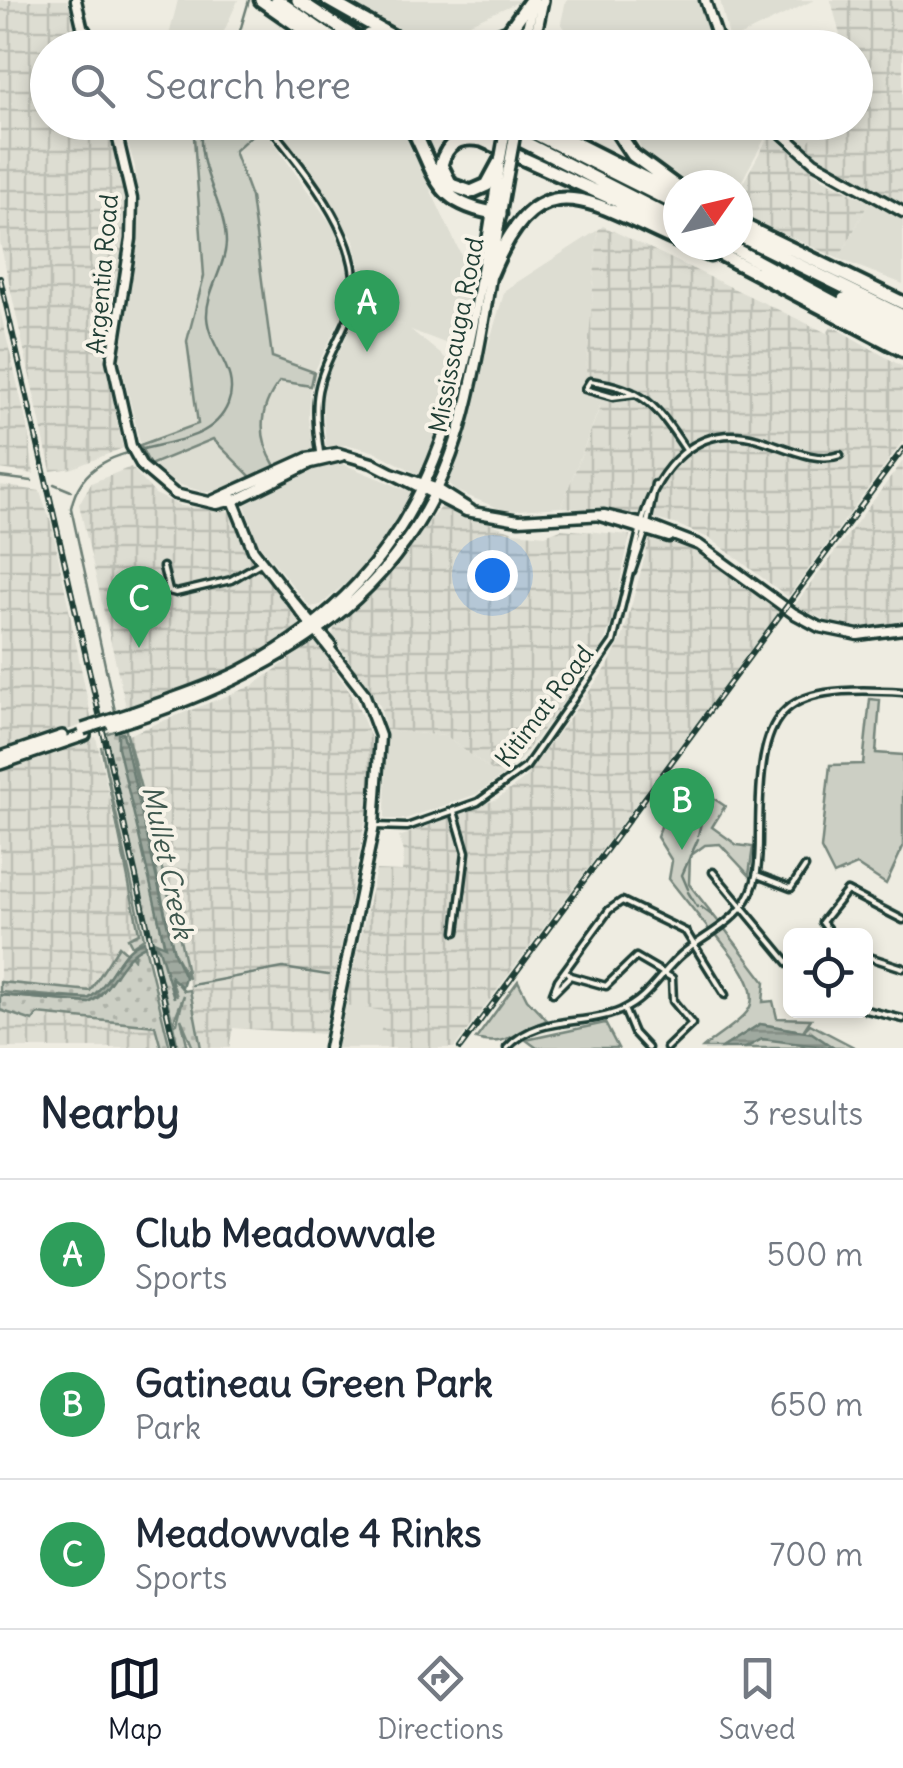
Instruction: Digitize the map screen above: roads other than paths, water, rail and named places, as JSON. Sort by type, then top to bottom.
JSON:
[{"type":"highway","points":[[261,0],[317,30]]},
{"type":"highway","points":[[298,0],[354,30]]},
{"type":"highway","points":[[315,0],[360,30]]},
{"type":"highway","points":[[328,0],[382,30]]},
{"type":"highway","points":[[510,30],[532,0]]},
{"type":"highway","points":[[278,6],[303,30]]},
{"type":"highway","points":[[278,6],[308,30]]},
{"type":"highway","points":[[418,140],[446,196],[460,205],[496,213]]},
{"type":"highway","points":[[457,140],[441,165],[451,185],[470,192],[487,184],[505,164]]},
{"type":"highway","points":[[482,140],[622,203]]},
{"type":"highway","points":[[499,140],[663,224]]},
{"type":"highway","points":[[520,140],[663,213]]},
{"type":"highway","points":[[548,140],[663,198]]},
{"type":"highway","points":[[570,140],[663,185]]},
{"type":"highway","points":[[623,140],[663,179]]},
{"type":"highway","points":[[490,274],[514,224],[550,201],[588,202],[663,234]]},
{"type":"highway","points":[[753,230],[903,303]]},
{"type":"highway","points":[[753,242],[903,316]]},
{"type":"highway","points":[[753,257],[903,328]]},
{"type":"highway","points":[[753,259],[903,339]]},
{"type":"highway","points":[[719,260],[851,321]]},
{"type":"highway","points":[[732,260],[903,350]]},
{"type":"main road","points":[[529,30],[532,0]]},
{"type":"main road","points":[[533,30],[544,0]]},
{"type":"main road","name":"Mississauga Road","points":[[314,629],[370,571],[416,503],[418,485],[432,470],[461,380],[509,140]]},
{"type":"main road","name":"Mississauga Road","points":[[314,629],[334,618],[381,571],[441,492],[464,413],[490,274],[496,213]]},
{"type":"main road","points":[[133,716],[227,677],[314,629]]},
{"type":"main road","points":[[0,761],[231,684],[314,629]]},
{"type":"street","points":[[76,0],[84,30]]},
{"type":"street","points":[[705,0],[716,30]]},
{"type":"street","name":"Argentia Road","points":[[118,140],[132,199],[131,239],[112,352],[137,458],[163,487],[192,500],[212,501],[235,497],[321,457]]},
{"type":"street","points":[[279,140],[341,228],[354,258],[354,300],[320,374],[315,396],[321,457],[341,456],[389,472],[441,492],[471,510],[520,520],[600,516],[643,527],[706,549],[793,613],[819,626],[858,635],[903,630]]},
{"type":"street","points":[[789,140],[814,162],[903,212]]},
{"type":"street","points":[[636,394],[613,397],[585,389],[590,380],[618,385],[636,394],[657,408],[686,450],[710,438],[741,435],[813,456],[840,455]]},
{"type":"street","name":"Kitimat Road","points":[[374,826],[407,827],[454,811],[507,784],[535,754],[604,659],[655,484],[686,450]]},
{"type":"street","points":[[235,497],[262,562],[314,629]]},
{"type":"street","points":[[163,568],[169,591],[176,593],[231,580],[262,562]]},
{"type":"street","points":[[286,592],[301,622],[298,636]]},
{"type":"street","points":[[294,608],[331,648],[364,693],[377,723],[379,783],[374,826],[329,1048]]},
{"type":"street","points":[[331,648],[329,630],[334,618]]},
{"type":"street","points":[[506,1048],[539,1026],[624,1009],[744,905],[757,875],[758,768],[764,744],[778,720],[798,702],[831,690],[903,692]]},
{"type":"street","points":[[454,811],[466,852],[456,932]]},
{"type":"street","points":[[757,875],[791,888],[805,867]]},
{"type":"street","points":[[714,872],[783,956]]},
{"type":"street","points":[[827,928],[822,922],[847,891],[903,920]]},
{"type":"street","points":[[667,1048],[692,1024],[672,1001],[672,978],[666,972],[636,957],[612,985],[592,985],[568,973],[609,910],[622,901],[682,928],[726,995]]},
{"type":"street","points":[[873,958],[903,968]]},
{"type":"street","points":[[624,1009],[634,1032],[648,1048]]},
{"type":"street","points":[[873,1012],[903,1019]]},
{"type":"waterway","name":"Mullet Creek","points":[[240,30],[249,0]]},
{"type":"waterway","name":"Mullet Creek","points":[[115,711],[71,508],[82,482],[99,465],[195,435],[215,423],[228,404],[228,370],[207,317],[226,243],[225,228],[205,168],[201,140]]},
{"type":"waterway","points":[[0,477],[32,481]]},
{"type":"waterway","points":[[54,484],[71,491]]},
{"type":"waterway","points":[[698,835],[706,803]]},
{"type":"waterway","points":[[688,889],[682,875],[698,839]]},
{"type":"waterway","points":[[688,892],[697,907]]},
{"type":"waterway","points":[[701,907],[713,916]]},
{"type":"waterway","points":[[192,985],[283,968],[328,975]]},
{"type":"railway","points":[[0,278],[175,1048]]},
{"type":"railway","points":[[460,1048],[903,449]]},
{"type":"place","name":"Club Meadowvale","points":[[367,352]]},
{"type":"place","name":"Meadowvale 4 Rinks","points":[[139,648]]},
{"type":"place","name":"Gatineau Green Park","points":[[682,850]]}]
